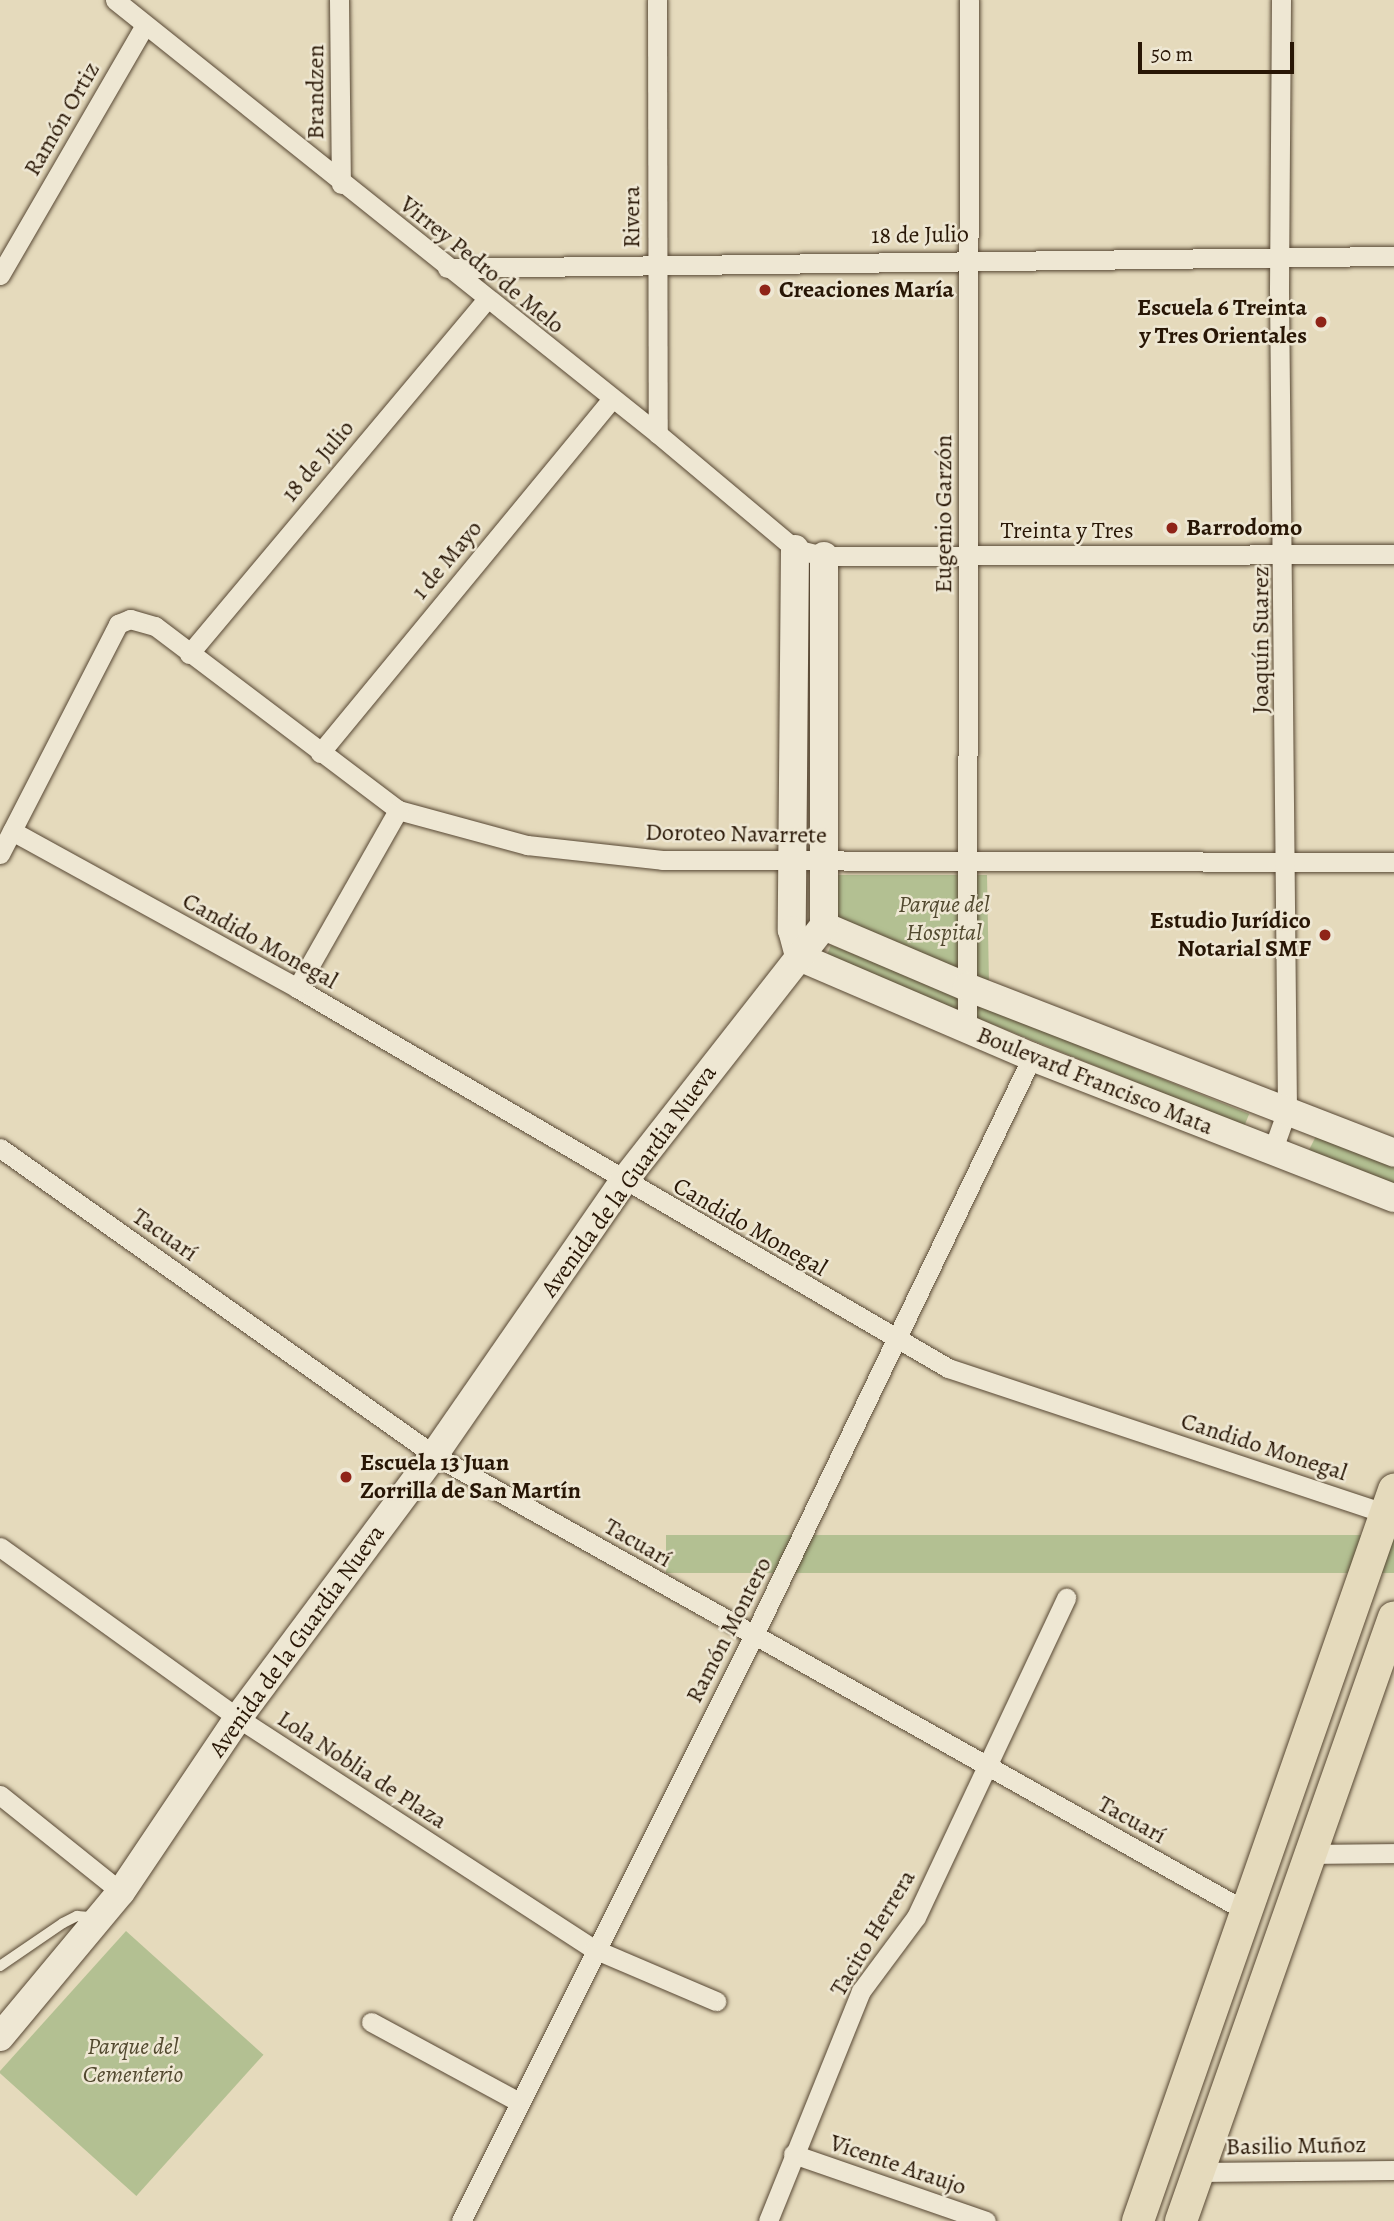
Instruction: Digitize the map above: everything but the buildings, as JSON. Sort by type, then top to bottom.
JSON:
[{"type":"main road","points":[[1138,2221],[1392,1506]]},
{"type":"main road","points":[[1181,2221],[1314,1854],[1394,1617]]},
{"type":"street","name":"Virrey Pedro de Melo","points":[[115,0],[341,184],[657,434],[794,549],[824,556]]},
{"type":"street","name":"Brandzen","points":[[340,0],[341,184]]},
{"type":"street","name":"Rivera","points":[[657,0],[657,434]]},
{"type":"street","name":"Eugenio Garzón","points":[[967,1029],[965,859],[969,556],[969,0]]},
{"type":"street","name":"Joaquín Suarez","points":[[1272,1152],[1287,1110],[1280,258],[1281,0]]},
{"type":"street","name":"Ramón Ortiz","points":[[0,275],[145,25]]},
{"type":"street","name":"18 de Julio","points":[[447,268],[969,258],[1394,256]]},
{"type":"street","name":"18 de Julio","points":[[189,654],[486,300]]},
{"type":"street","name":"1 de Mayo","points":[[320,753],[612,399]]},
{"type":"street","points":[[794,549],[792,930],[799,957]]},
{"type":"street","name":"Treinta y Tres","points":[[824,556],[1394,554]]},
{"type":"street","points":[[824,556],[824,926]]},
{"type":"street","name":"Doroteo Navarrete","points":[[12,831],[118,624],[130,619],[145,621],[398,810],[527,845],[662,860],[1394,862]]},
{"type":"street","points":[[297,988],[398,810]]},
{"type":"street","points":[[0,854],[12,831]]},
{"type":"street","name":"Candido Monegal","points":[[12,831],[297,988],[623,1182],[898,1339],[977,1379],[1392,1506]]},
{"type":"street","name":"Boulevard Francisco Mata","points":[[824,926],[967,987],[1394,1153]]},
{"type":"street","name":"Avenida de la Guardia Nueva","points":[[0,2053],[9,2028],[121,1892],[238,1718],[434,1455],[623,1182],[824,926]]},
{"type":"street","name":"Boulevard Francisco Mata","points":[[799,957],[1032,1057],[1394,1198]]},
{"type":"street","name":"Ramón Montero","points":[[461,2221],[594,1949],[753,1637],[1032,1057]]},
{"type":"street","name":"Tacuarí","points":[[0,1148],[434,1455],[753,1637],[1246,1911]]},
{"type":"street","name":"Lola Noblia de Plaza","points":[[0,1547],[238,1718],[594,1949],[716,2001]]},
{"type":"street","name":"Tacito Herrera","points":[[768,2221],[861,1991],[916,1916],[989,1769],[1066,1598]]},
{"type":"street","points":[[0,1795],[121,1892]]},
{"type":"street","points":[[1314,1854],[1394,1853]]},
{"type":"street","points":[[371,2022],[519,2102]]},
{"type":"street","name":"Vicente Araujo","points":[[793,2154],[986,2221]]},
{"type":"street","name":"Basilio Muñoz","points":[[1198,2172],[1394,2170]]},
{"type":"lane","points":[[0,1966],[63,1923],[78,1916],[101,1918]]},
{"type":"green space","name":"Parque del Hospital","points":[[835,875],[987,875],[989,984],[835,920]]},
{"type":"green space","points":[[831,945],[1249,1114],[1244,1126],[826,957]]},
{"type":"green space","points":[[1316,1136],[1394,1167],[1394,1185],[1308,1152]]},
{"type":"green space","points":[[666,1535],[1394,1535],[1394,1573],[666,1573]]},
{"type":"green space","name":"Parque del Cementerio","points":[[126,1931],[263,2055],[136,2196],[0,2073]]},
{"type":"place","name":"Creaciones María","points":[[765,290]]},
{"type":"place","name":"Escuela 6 Treinta y Tres Orientales","points":[[1321,322]]},
{"type":"place","name":"Barrodomo","points":[[1172,528]]},
{"type":"place","name":"Estudio Jurídico Notarial SMF","points":[[1325,935]]},
{"type":"place","name":"Escuela 13 Juan Zorrilla de San Martín","points":[[346,1477]]}]
